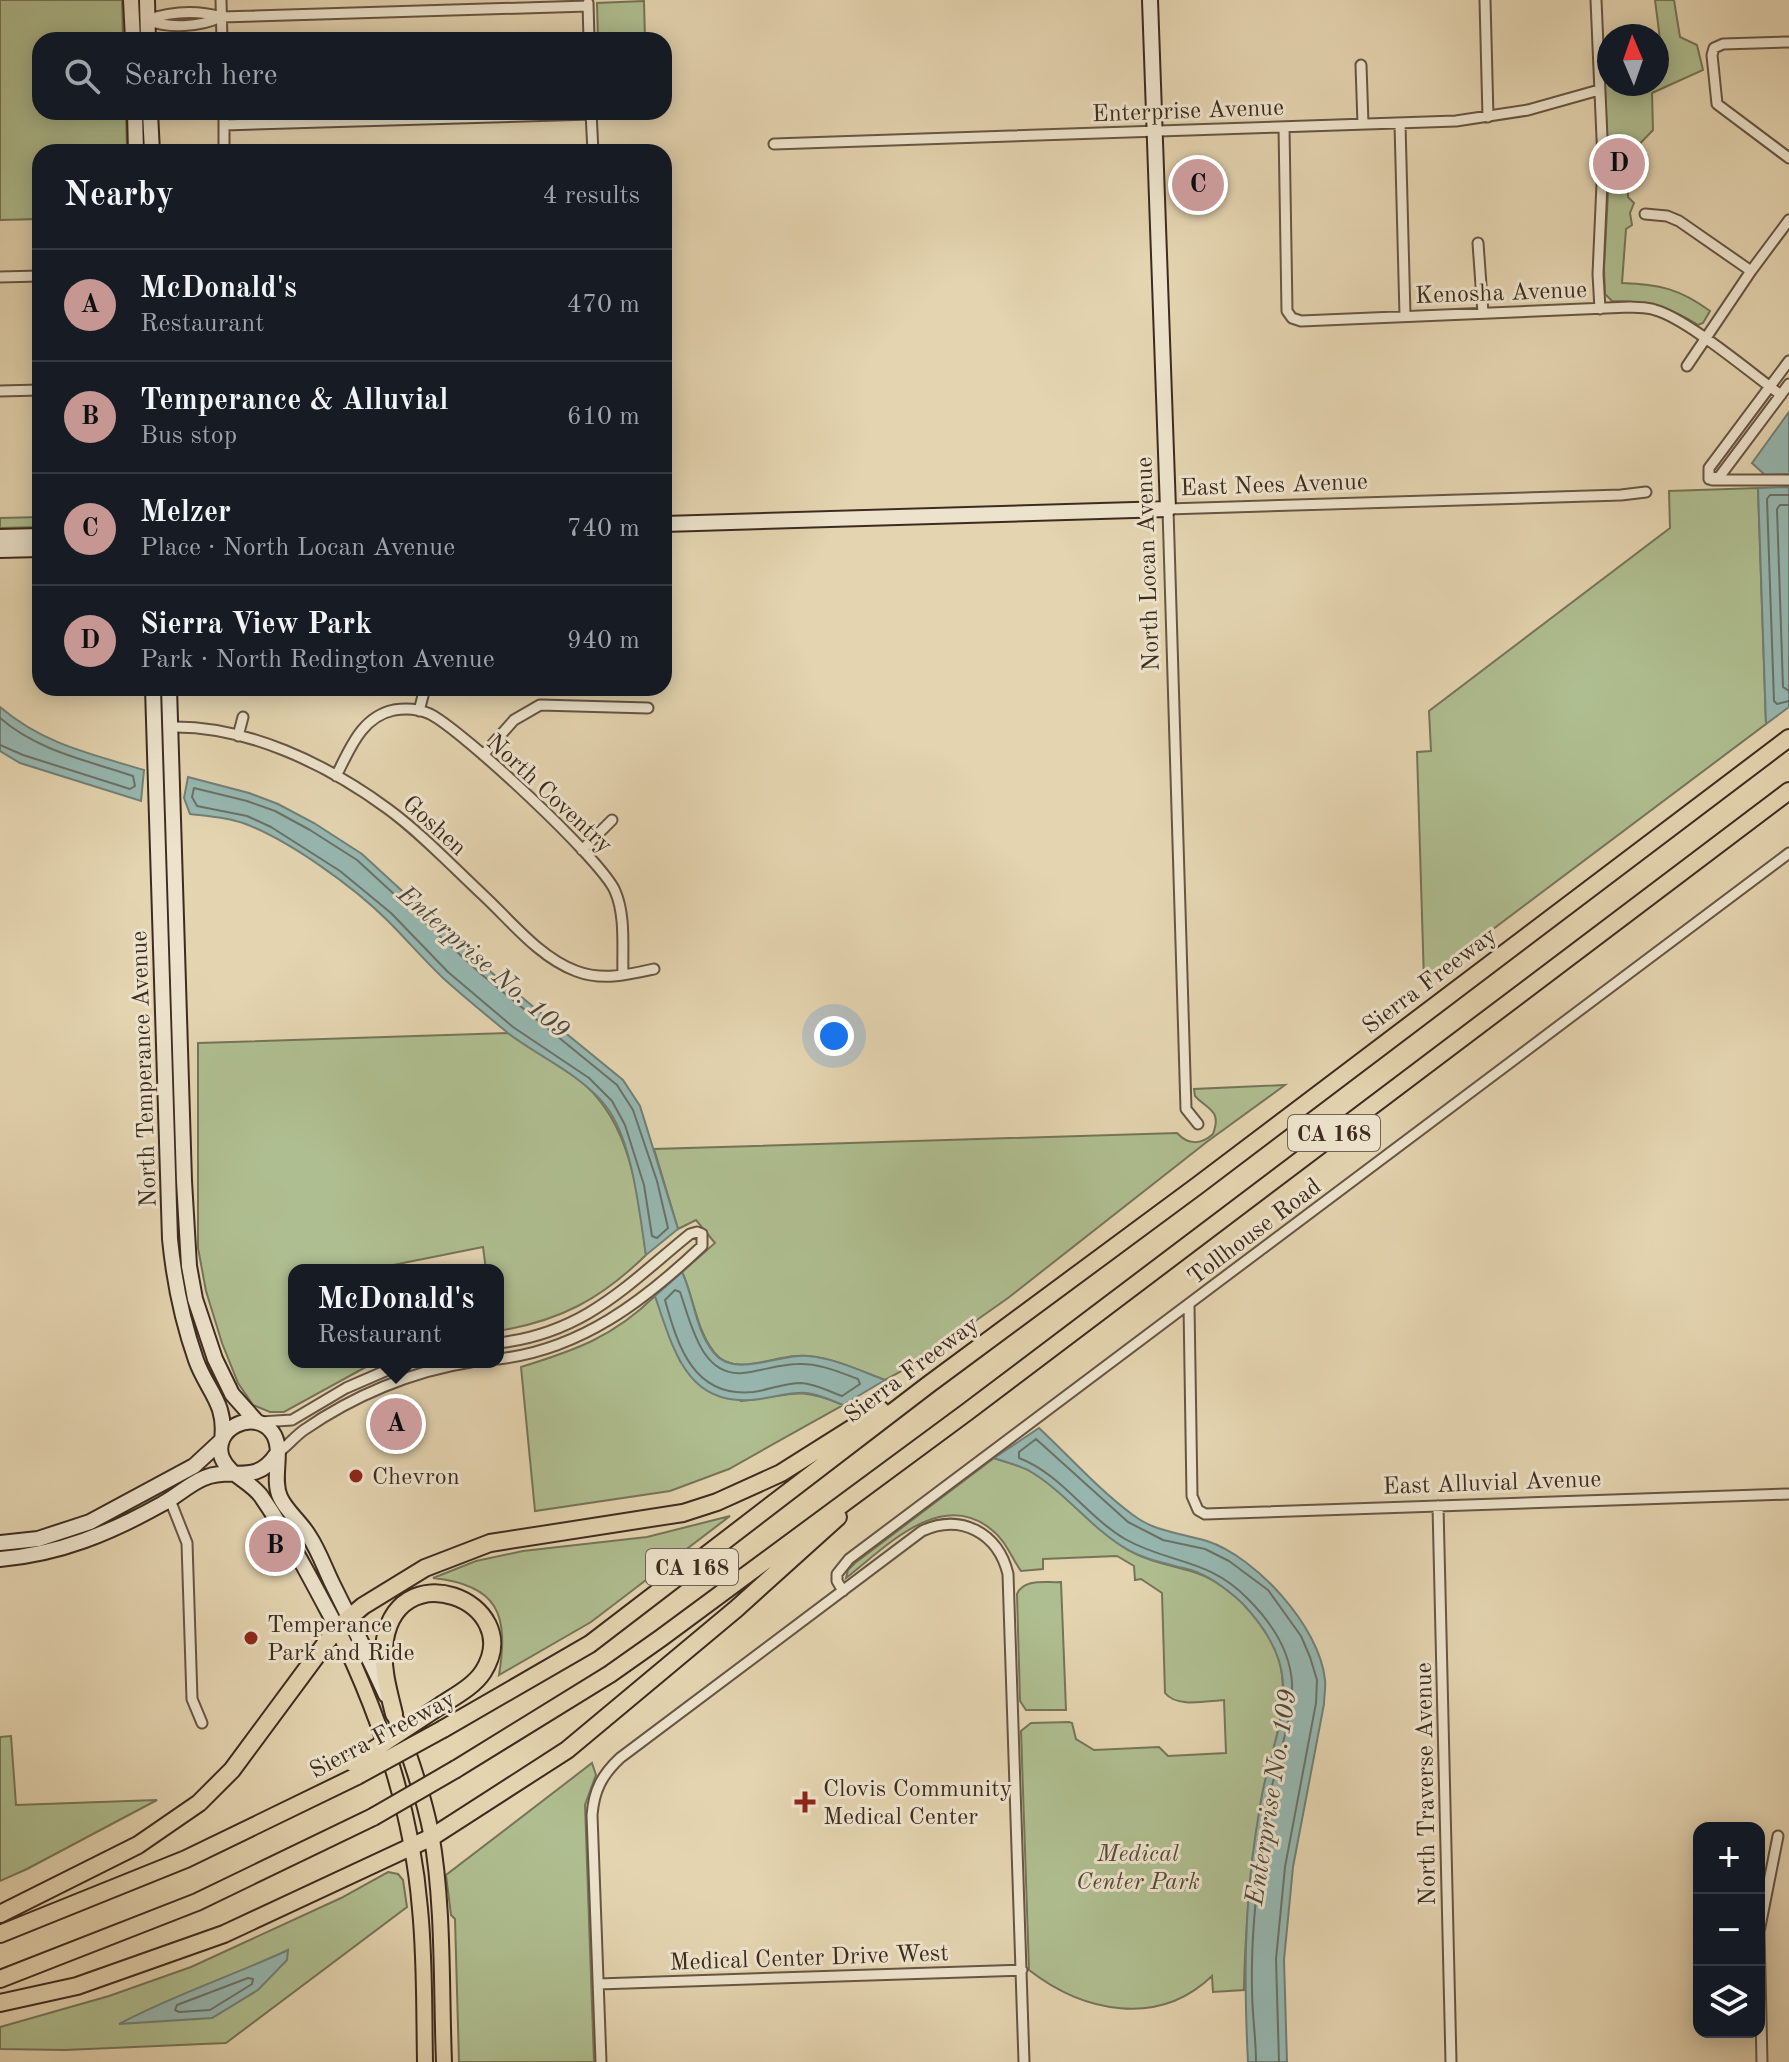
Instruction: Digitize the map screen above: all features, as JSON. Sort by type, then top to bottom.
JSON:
[{"type":"highway","name":"Sierra Freeway","points":[[355,1770],[443,1729],[590,1644],[928,1385],[1197,1186],[1789,738]]},
{"type":"highway","name":"CA 168","points":[[0,1979],[197,1902],[373,1817],[610,1674],[879,1476],[1789,791]]},
{"type":"highway","points":[[0,1914],[128,1850],[166,1828],[199,1803],[241,1759],[343,1622],[425,1568],[490,1543],[670,1516],[717,1502],[781,1473],[928,1385]]},
{"type":"highway","points":[[0,2003],[77,1986],[224,1934],[432,1837],[567,1750],[736,1609],[879,1476]]},
{"type":"highway","points":[[0,1934],[119,1888],[265,1823],[355,1770],[473,1684],[482,1672],[489,1656],[490,1638],[474,1606],[456,1596],[435,1593],[406,1603],[388,1628],[383,1652],[394,1714]]},
{"type":"main road","points":[[131,0],[145,32]]},
{"type":"main road","points":[[136,32],[147,0]]},
{"type":"main road","name":"North Locan Avenue","points":[[1150,0],[1168,509]]},
{"type":"main road","points":[[135,120],[136,144]]},
{"type":"main road","points":[[150,120],[152,144]]},
{"type":"main road","name":"East Nees Avenue","points":[[672,524],[1168,509]]},
{"type":"main road","points":[[0,537],[32,536]]},
{"type":"main road","points":[[0,550],[32,549]]},
{"type":"main road","name":"North Temperance Avenue","points":[[153,696],[170,1239],[174,1277],[196,1360],[220,1404],[222,1440]]},
{"type":"main road","name":"North Temperance Avenue","points":[[169,696],[188,1258],[195,1299],[215,1359],[232,1394],[257,1422]]},
{"type":"main road","points":[[167,1155],[174,1165],[179,1228],[188,1258]]},
{"type":"main road","points":[[0,1543],[38,1539],[90,1522],[194,1466],[236,1424],[257,1422],[265,1425],[274,1435],[276,1480],[281,1499],[309,1535],[343,1622],[397,1783],[421,1909],[425,2062]]},
{"type":"main road","points":[[222,1440],[222,1458],[235,1474],[260,1494],[343,1622],[394,1714],[414,1768],[432,1837],[439,1920],[444,2062]]},
{"type":"main road","points":[[0,1559],[43,1554],[81,1543],[170,1500],[204,1478],[260,1471],[276,1454]]},
{"type":"street","points":[[221,0],[222,32]]},
{"type":"street","points":[[1485,0],[1488,117]]},
{"type":"street","points":[[1596,0],[1597,30]]},
{"type":"street","points":[[140,20],[161,14],[206,13],[221,17],[588,3],[589,32]]},
{"type":"street","points":[[1789,42],[1723,44],[1714,48],[1717,104],[1789,158]]},
{"type":"street","points":[[1361,65],[1363,124]]},
{"type":"street","name":"Enterprise Avenue","points":[[774,144],[1400,124],[1488,117],[1528,110],[1597,91]]},
{"type":"street","points":[[1599,96],[1603,161],[1598,274],[1600,309]]},
{"type":"street","points":[[224,120],[224,144]]},
{"type":"street","points":[[224,125],[377,120]]},
{"type":"street","points":[[591,120],[593,144]]},
{"type":"street","points":[[1400,124],[1405,316]]},
{"type":"street","name":"Kenosha Avenue","points":[[1284,127],[1287,311],[1292,318],[1301,321],[1600,309],[1655,310],[1673,318],[1781,395]]},
{"type":"street","points":[[1645,214],[1667,216],[1679,221],[1751,271]]},
{"type":"street","points":[[1687,366],[1789,220]]},
{"type":"street","points":[[1478,243],[1483,313]]},
{"type":"street","points":[[0,277],[32,276]]},
{"type":"street","points":[[1709,479],[1709,468],[1789,361]]},
{"type":"street","points":[[1709,479],[1720,476],[1789,384]]},
{"type":"street","points":[[0,391],[32,390]]},
{"type":"street","points":[[1709,479],[1714,482],[1789,480]]},
{"type":"street","name":"East Nees Avenue","points":[[1168,509],[1646,492]]},
{"type":"street","name":"North Locan Avenue","points":[[1168,509],[1186,1109],[1198,1124]]},
{"type":"street","points":[[336,776],[356,738],[369,722],[392,710],[419,711],[423,696]]},
{"type":"street","points":[[483,755],[514,720],[540,705],[648,708]]},
{"type":"street","name":"North Coventry","points":[[419,711],[443,723],[483,755],[602,869],[616,893],[621,918],[623,975]]},
{"type":"street","points":[[238,736],[243,717]]},
{"type":"street","name":"Goshen","points":[[170,727],[198,727],[238,736],[284,751],[336,776],[390,810],[547,954],[575,971],[592,976],[623,975],[654,969]]},
{"type":"street","points":[[582,850],[612,820]]},
{"type":"street","name":"Tollhouse Road","points":[[843,1591],[837,1574],[849,1559],[1789,853]]},
{"type":"street","points":[[504,1342],[547,1332],[597,1309],[615,1298],[690,1234],[702,1234],[702,1246],[619,1315],[592,1331],[546,1350],[504,1358]]},
{"type":"street","name":"East Alluvial Avenue","points":[[1189,1305],[1192,1496],[1198,1510],[1214,1515],[1789,1494]]},
{"type":"street","points":[[257,1422],[292,1420],[346,1388],[392,1368]]},
{"type":"street","points":[[276,1454],[303,1431],[369,1393],[447,1368]]},
{"type":"street","points":[[170,1500],[187,1543],[192,1699],[202,1723]]},
{"type":"street","name":"North Traverse Avenue","points":[[1438,1506],[1451,2062]]},
{"type":"street","points":[[601,2062],[592,1815],[598,1785],[620,1758],[922,1531],[937,1525],[956,1524],[973,1528],[987,1537],[1001,1552],[1008,1578],[1024,2062]]},
{"type":"street","points":[[1762,2062],[1759,1932],[1778,1836]]},
{"type":"street","name":"Medical Center Drive West","points":[[598,1984],[1022,1970]]},
{"type":"green space","points":[[0,0],[122,0],[123,32],[32,32],[32,120],[126,120],[127,144],[32,144],[32,219],[0,220]]},
{"type":"green space","points":[[1655,0],[1674,0],[1680,37],[1697,45],[1703,70],[1669,85],[1669,24],[1658,24]]},
{"type":"green space","points":[[644,1],[645,32],[598,32],[597,3]]},
{"type":"green space","points":[[1605,96],[1652,96],[1653,130],[1630,154],[1628,197],[1634,203],[1630,213],[1632,225],[1626,229],[1622,283],[1658,286],[1689,297],[1710,311],[1703,323],[1698,325],[1667,309],[1612,301],[1605,294],[1609,173]]},
{"type":"green space","points":[[1758,488],[1766,724],[1424,981],[1417,752],[1431,751],[1429,711],[1670,528],[1669,491]]},
{"type":"green space","points":[[32,517],[32,527],[0,528],[0,518]]},
{"type":"green space","points":[[508,1033],[585,1085],[613,1121],[623,1142],[636,1186],[646,1255],[613,1284],[578,1306],[541,1321],[504,1330],[504,1264],[485,1264],[483,1247],[398,1264],[288,1264],[288,1368],[364,1368],[284,1412],[270,1412],[253,1405],[238,1383],[222,1343],[206,1291],[198,1248],[198,1043]]},
{"type":"green space","points":[[1285,1085],[1208,1141],[1008,1298],[913,1365],[885,1380],[807,1356],[742,1365],[722,1359],[714,1352],[699,1323],[682,1272],[715,1243],[696,1220],[678,1229],[654,1149],[1177,1133],[1186,1140],[1199,1142],[1213,1134],[1216,1120],[1212,1111],[1195,1096],[1194,1089]]},
{"type":"green space","points":[[655,1296],[680,1361],[741,1401],[802,1393],[843,1405],[729,1469],[670,1491],[535,1511],[521,1367],[609,1332]]},
{"type":"green space","name":"Medical Center Park","points":[[994,1458],[1024,1468],[1042,1479],[1107,1535],[1134,1553],[1214,1581],[1244,1605],[1270,1636],[1279,1659],[1283,1696],[1254,1849],[1244,1990],[1213,1992],[1212,1976],[1191,1992],[1168,2003],[1145,2008],[1120,2008],[1073,1996],[1029,1970],[1021,1731],[1031,1723],[1069,1722],[1076,1739],[1094,1750],[1159,1747],[1168,1756],[1226,1753],[1224,1700],[1184,1702],[1165,1693],[1162,1593],[1141,1579],[1135,1580],[1134,1566],[1117,1556],[1043,1559],[1043,1569],[1021,1571],[997,1534],[973,1518],[953,1515],[934,1518],[914,1527],[846,1578],[848,1570],[855,1563]]},
{"type":"green space","points":[[730,1516],[591,1622],[499,1675],[502,1635],[494,1606],[472,1588],[433,1578],[476,1561],[523,1551],[647,1537]]},
{"type":"green space","points":[[1061,1582],[1066,1710],[1026,1710],[1020,1701],[1017,1594],[1030,1583]]},
{"type":"green space","points":[[11,1736],[16,1805],[157,1800],[0,1881],[0,1737]]},
{"type":"green space","points":[[592,1763],[596,1775],[585,1805],[594,2062],[459,2062],[455,1919],[451,1915],[446,1875]]},
{"type":"green space","points":[[388,1872],[398,1874],[403,1880],[407,1907],[226,2043],[65,2050],[0,2049],[0,2027],[109,1996],[191,1967],[341,1898]]},
{"type":"water","points":[[1789,412],[1789,474],[1765,475],[1752,463]]},
{"type":"water","points":[[1789,487],[1789,707],[1766,724],[1758,488]]},
{"type":"water","points":[[0,707],[50,739],[144,770],[141,801],[20,763],[0,751]]},
{"type":"water","points":[[188,777],[278,804],[362,854],[486,968],[623,1080],[640,1106],[678,1229],[646,1255],[637,1198],[622,1137],[615,1120],[595,1094],[483,1013],[443,978],[374,908],[320,866],[243,823],[190,814],[184,798]]},
{"type":"water","points":[[682,1272],[703,1334],[714,1353],[723,1360],[746,1365],[797,1356],[818,1357],[885,1380],[843,1405],[810,1393],[736,1400],[716,1395],[700,1386],[688,1373],[669,1337],[655,1296]]},
{"type":"water","name":"Enterprise No. 109","points":[[1039,1428],[1108,1495],[1141,1521],[1226,1549],[1265,1578],[1298,1617],[1321,1659],[1324,1704],[1293,1867],[1284,1960],[1287,2062],[1248,2062],[1247,2033],[1246,1946],[1252,1860],[1263,1791],[1283,1706],[1282,1671],[1275,1649],[1250,1611],[1218,1584],[1191,1570],[1151,1560],[1128,1550],[1102,1532],[1041,1479],[1024,1468],[994,1458]]},
{"type":"water","points":[[288,1950],[287,1960],[258,1990],[212,2018],[119,2024],[160,2004]]},
{"type":"place","name":"Sierra View Park","points":[[1619,164]]},
{"type":"place","name":"Melzer","points":[[1198,185]]},
{"type":"place","name":"McDonald's","points":[[396,1424]]},
{"type":"place","name":"Chevron","points":[[356,1476]]},
{"type":"place","name":"Temperance & Alluvial","points":[[275,1546]]},
{"type":"place","name":"Temperance Park and Ride","points":[[251,1638]]},
{"type":"place","name":"Clovis Community Medical Center","points":[[805,1802]]}]
